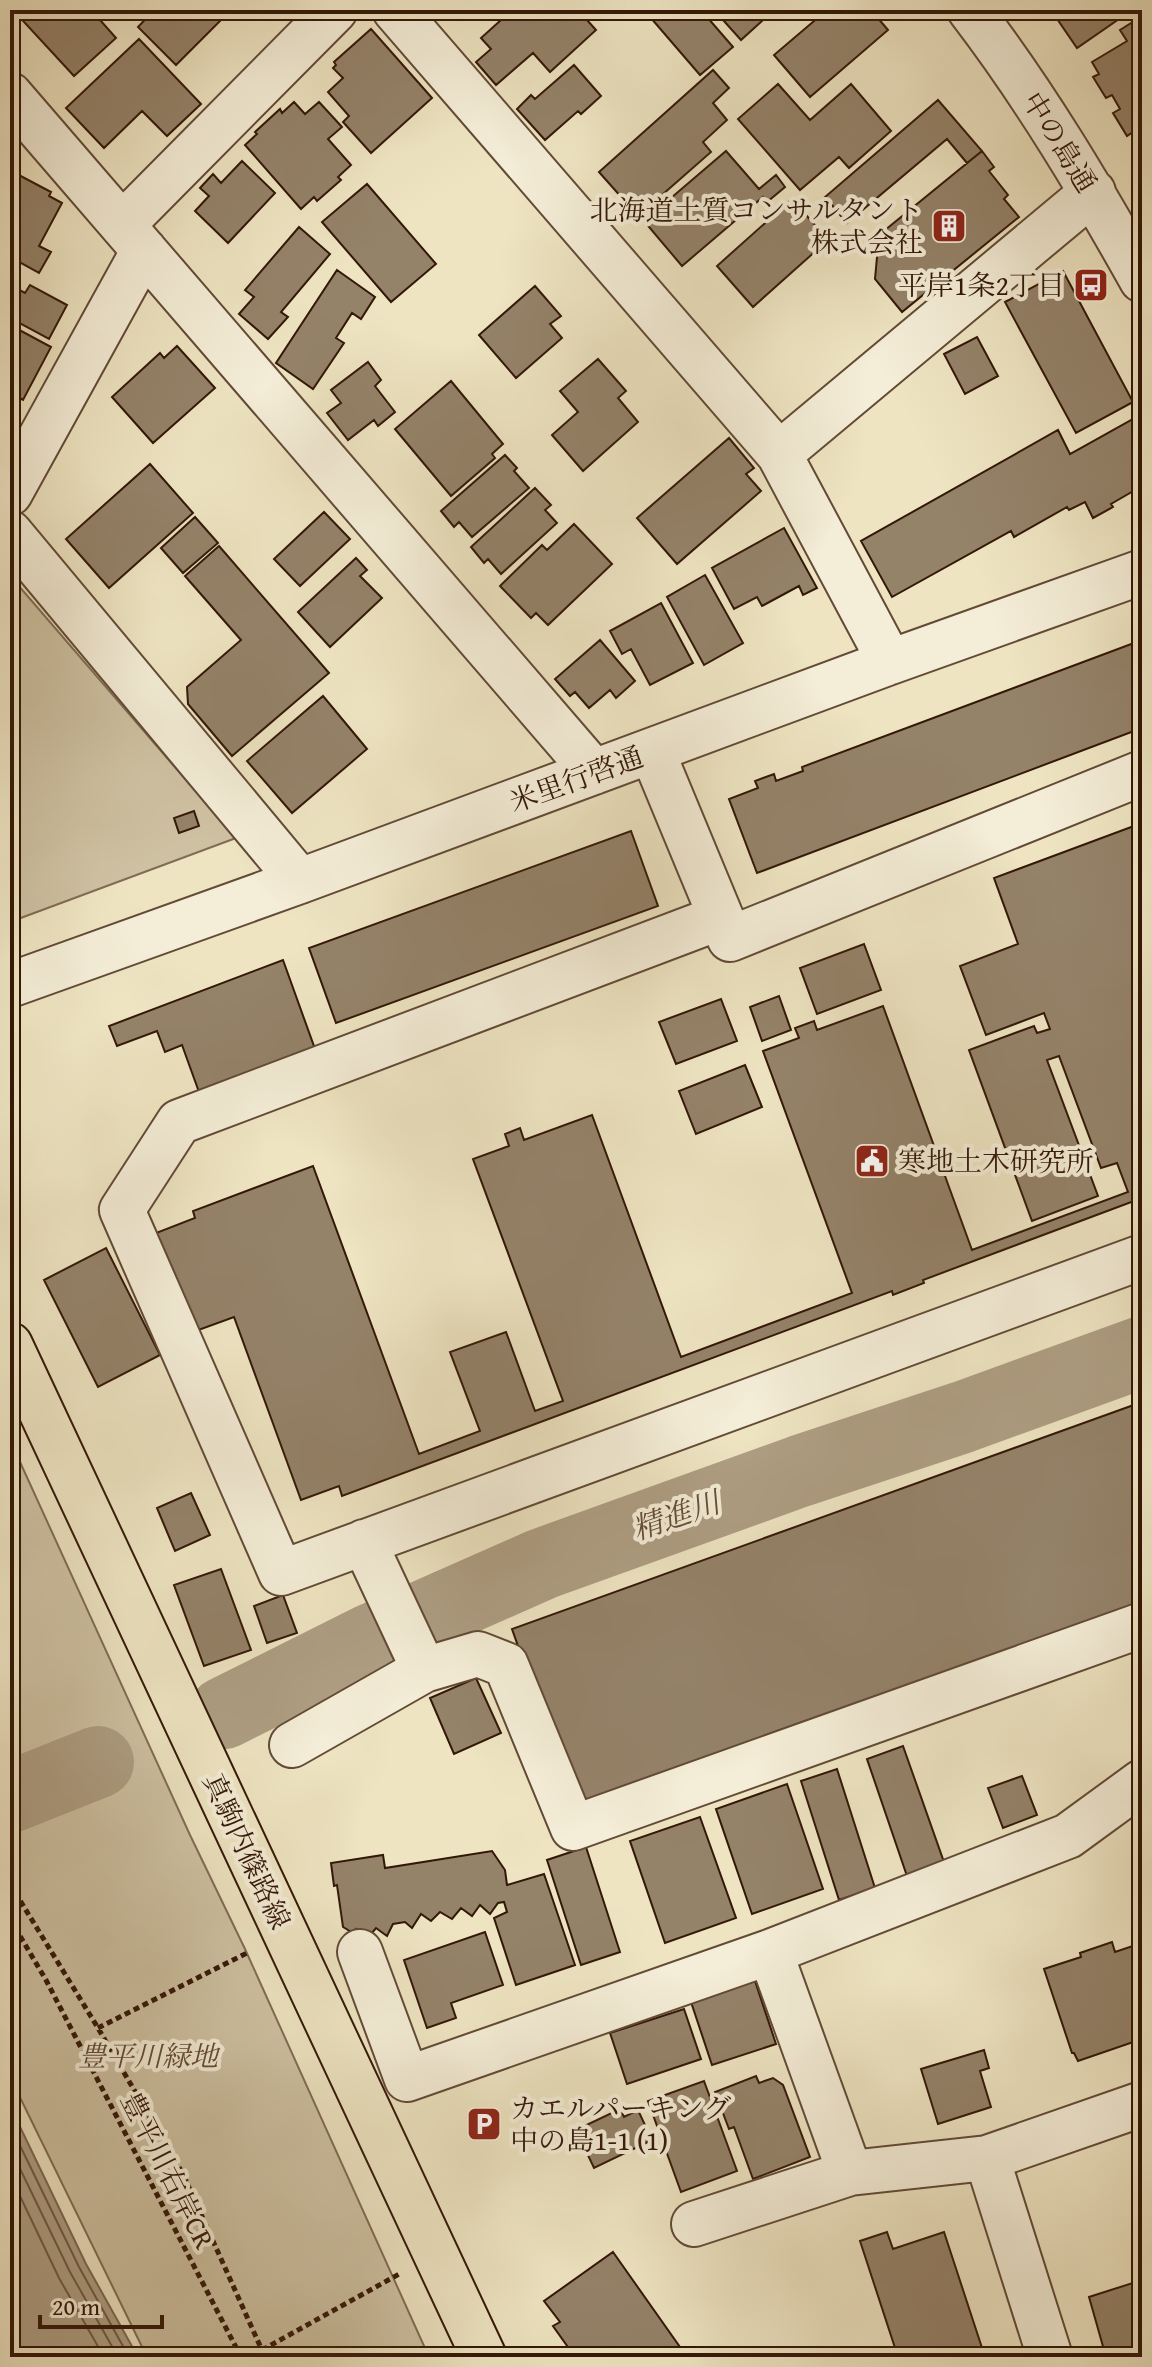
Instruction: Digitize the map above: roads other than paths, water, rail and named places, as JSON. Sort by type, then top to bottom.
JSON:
[{"type":"main road","name":"真駒内篠路線","points":[[10,1345],[484,2357]]},
{"type":"street","points":[[10,493],[133,237],[335,10]]},
{"type":"street","points":[[395,10],[779,454],[890,662]]},
{"type":"street","name":"中の島通","points":[[970,10],[1010,62],[1093,192],[1142,280]]},
{"type":"street","points":[[10,95],[594,772]]},
{"type":"street","points":[[779,454],[1093,192]]},
{"type":"street","points":[[10,533],[300,881]]},
{"type":"street","name":"米里行啓通","points":[[19,973],[300,881],[1142,572]]},
{"type":"street","points":[[652,751],[730,939],[1142,773]]},
{"type":"street","points":[[721,917],[179,1122],[122,1210],[281,1573],[1142,1257]]},
{"type":"street","points":[[364,1542],[420,1659]]},
{"type":"street","points":[[292,1745],[420,1659],[478,1654],[506,1665],[573,1828],[1142,1625]]},
{"type":"street","points":[[360,1952],[407,2079],[770,1952],[1068,1836],[1142,1782]]},
{"type":"street","points":[[770,1952],[850,2173]]},
{"type":"street","points":[[694,2224],[850,2173],[987,2158],[1142,2104]]},
{"type":"street","points":[[987,2158],[1050,2357]]},
{"type":"water","points":[[10,2106],[86,2264],[138,2357],[10,2357]]},
{"type":"waterway","name":"精進川","points":[[224,1713],[370,1640],[542,1564],[1142,1352]]},
{"type":"waterway","name":"精進川","points":[[10,1797],[98,1762]]},
{"type":"place","name":"北海道土質コンサルタント 株式会社","points":[[949,226]]},
{"type":"place","name":"平岸1条2丁目","points":[[1091,285]]},
{"type":"place","name":"寒地土木研究所","points":[[872,1161]]},
{"type":"place","name":"カエルパーキング 中の島1-1 (1)","points":[[484,2124]]},
{"type":"park label","name":"豊平川緑地","points":[[148,2056]]}]
